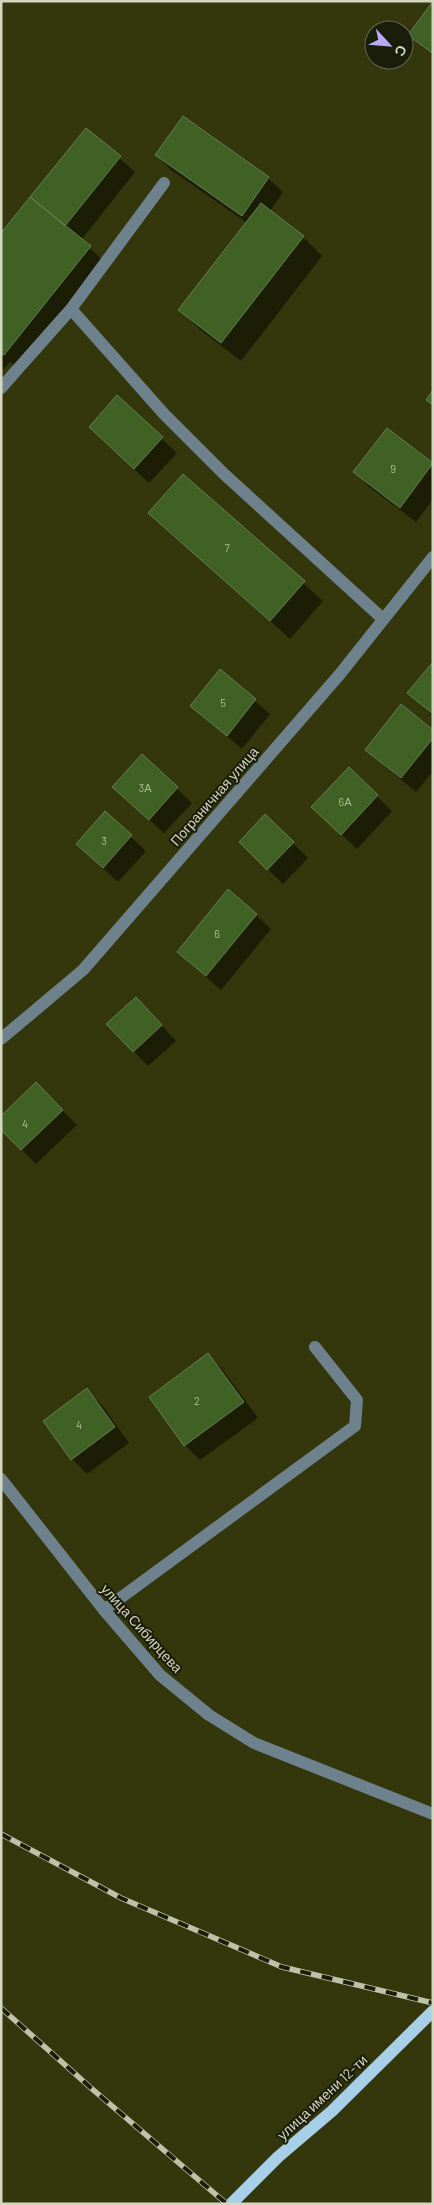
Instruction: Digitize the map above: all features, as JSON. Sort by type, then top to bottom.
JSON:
[{"type":"main road","name":"улица имени 12-ти","points":[[231,2204],[278,2157],[332,2111],[433,2012]]},
{"type":"street","points":[[1,388],[71,309],[164,183]]},
{"type":"street","points":[[71,309],[164,414],[224,474],[384,620]]},
{"type":"street","name":"Пограничная улица","points":[[1,1039],[83,970],[340,674],[433,557]]},
{"type":"street","points":[[104,1610],[355,1426],[357,1400],[315,1347]]},
{"type":"street","name":"улица Сибирцева","points":[[1,1479],[104,1610],[160,1675],[209,1715],[254,1743],[433,1814]]},
{"type":"building","points":[[433,1],[433,54],[414,40],[414,27]]},
{"type":"building","points":[[183,116],[269,177],[242,216],[155,155]]},
{"type":"building","points":[[86,128],[121,156],[65,226],[30,197]]},
{"type":"building","points":[[30,197],[91,246],[4,355],[1,353],[1,233]]},
{"type":"building","points":[[261,203],[304,236],[221,343],[178,310]]},
{"type":"building","points":[[433,390],[433,405],[426,400]]},
{"type":"building","points":[[117,395],[163,437],[134,469],[89,427]]},
{"type":"building","points":[[387,428],[433,463],[400,508],[353,472]]},
{"type":"building","points":[[183,474],[305,581],[270,621],[148,513]]},
{"type":"building","points":[[433,662],[433,714],[407,693]]},
{"type":"building","points":[[220,669],[256,699],[227,736],[190,706]]},
{"type":"building","points":[[401,704],[433,730],[433,738],[401,778],[365,750]]},
{"type":"building","points":[[142,754],[178,787],[149,820],[112,787]]},
{"type":"building","points":[[349,767],[378,795],[341,835],[311,807]]},
{"type":"building","points":[[105,811],[132,835],[103,868],[76,844]]},
{"type":"building","points":[[265,814],[294,842],[267,870],[239,842]]},
{"type":"building","points":[[228,889],[257,914],[206,976],[177,952]]},
{"type":"building","points":[[136,997],[162,1025],[133,1052],[106,1024]]},
{"type":"building","points":[[36,1082],[63,1110],[21,1150],[1,1130],[1,1116]]},
{"type":"building","points":[[208,1353],[244,1402],[184,1446],[149,1397]]},
{"type":"building","points":[[87,1388],[115,1427],[71,1460],[43,1421]]},
{"type":"railway","points":[[1,1834],[121,1898],[282,1967],[433,2003]]},
{"type":"railway","points":[[1,2008],[227,2204]]}]
